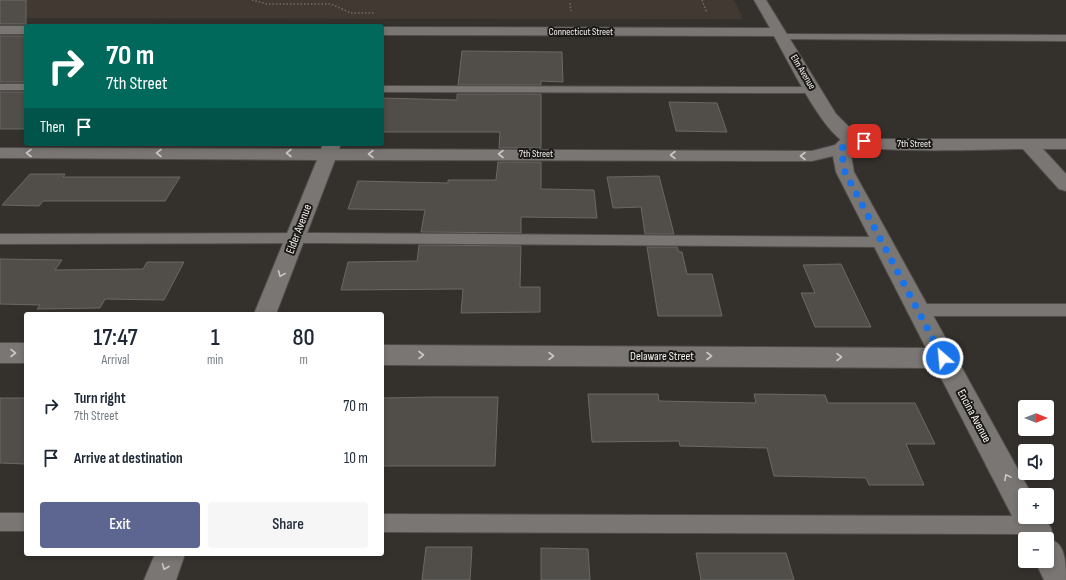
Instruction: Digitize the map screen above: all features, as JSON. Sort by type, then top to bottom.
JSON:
[{"type":"street","name":"Elm Avenue","points":[[760,0],[846,144]]},
{"type":"street","points":[[0,30],[24,30]]},
{"type":"street","name":"Connecticut Street","points":[[384,31],[781,35]]},
{"type":"street","name":"7th Street","points":[[0,152],[330,149],[812,156],[846,144],[1066,144]]},
{"type":"street","name":"Encina Avenue","points":[[846,144],[845,172],[1018,499]]},
{"type":"street","points":[[1028,144],[1066,185]]},
{"type":"street","name":"Elder Avenue","points":[[266,312],[330,149]]},
{"type":"street","points":[[0,353],[24,353]]},
{"type":"street","name":"Delaware Street","points":[[384,355],[943,358]]},
{"type":"street","points":[[160,580],[169,556]]},
{"type":"street","points":[[1054,566],[1061,580]]},
{"type":"lane","points":[[781,35],[1066,38]]},
{"type":"lane","points":[[0,87],[24,88]]},
{"type":"lane","points":[[384,89],[814,90]]},
{"type":"lane","points":[[0,239],[295,238],[882,242]]},
{"type":"lane","points":[[918,310],[1066,310]]},
{"type":"lane","points":[[0,522],[24,522]]},
{"type":"lane","points":[[384,523],[1018,523]]},
{"type":"path","points":[[252,0],[267,4],[331,4],[351,13],[378,13],[376,18]]},
{"type":"shaded area","points":[[0,0],[734,0],[743,19],[0,18]]},
{"type":"building","points":[[0,0],[26,0],[26,24],[0,24]]},
{"type":"building","points":[[0,36],[24,36],[24,82],[0,82]]},
{"type":"building","points":[[462,51],[562,52],[563,82],[541,81],[541,85],[458,85]]},
{"type":"building","points":[[0,92],[24,92],[24,129],[0,129]]},
{"type":"building","points":[[457,94],[541,94],[541,148],[499,148],[500,132],[384,132],[384,98],[457,100]]},
{"type":"building","points":[[669,102],[717,103],[727,132],[676,131]]},
{"type":"building","points":[[498,162],[541,162],[541,189],[594,190],[597,218],[521,217],[521,233],[421,232],[425,210],[348,209],[358,181],[448,183],[448,180],[496,180]]},
{"type":"building","points":[[30,174],[65,174],[63,177],[180,177],[165,201],[43,201],[39,206],[2,205]]},
{"type":"building","points":[[659,176],[674,234],[645,234],[641,207],[613,208],[607,177]]},
{"type":"building","points":[[419,245],[521,246],[520,287],[540,287],[540,312],[461,313],[463,289],[341,290],[348,262],[417,261]]},
{"type":"building","points":[[647,247],[677,247],[679,252],[682,252],[687,274],[712,274],[722,316],[658,316]]},
{"type":"building","points":[[0,259],[62,260],[55,270],[143,269],[147,262],[184,262],[164,300],[105,299],[100,308],[37,309],[40,305],[0,304]]},
{"type":"building","points":[[841,264],[871,327],[815,327],[801,293],[815,293],[803,265]]},
{"type":"building","points":[[588,394],[658,394],[659,401],[756,403],[754,394],[825,395],[828,403],[915,403],[935,444],[906,444],[924,485],[869,485],[866,478],[774,476],[767,448],[680,446],[679,441],[592,442]]},
{"type":"building","points":[[498,397],[495,466],[384,466],[384,398]]},
{"type":"building","points":[[0,398],[24,398],[24,464],[0,463]]},
{"type":"building","points":[[426,547],[472,547],[470,580],[422,580]]},
{"type":"building","points":[[541,548],[588,549],[590,580],[541,580]]},
{"type":"building","points":[[696,553],[786,553],[794,580],[701,580]]},
{"type":"route","points":[[864,141],[851,139],[841,149],[845,172],[943,358]]}]
